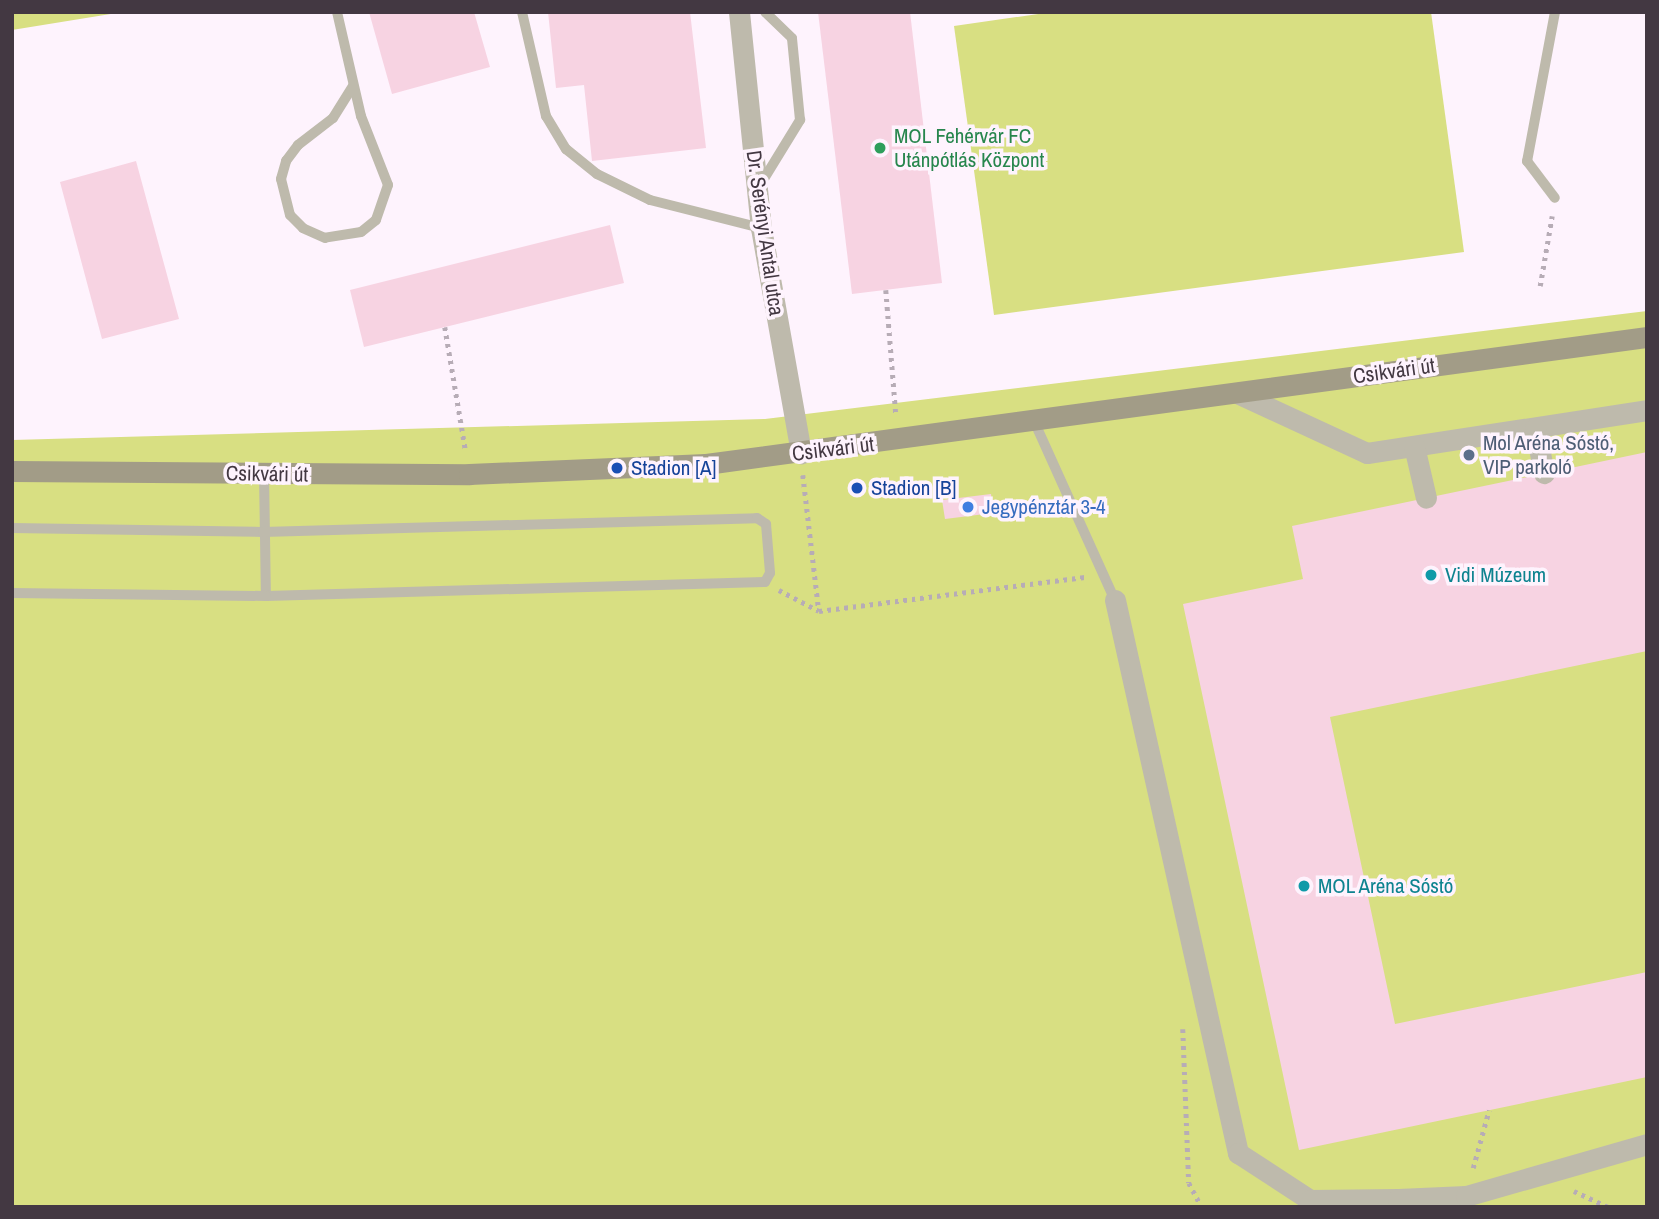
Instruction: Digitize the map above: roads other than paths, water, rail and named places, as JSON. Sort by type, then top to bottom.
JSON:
[{"type":"street","name":"Dr. Serényi Antal utca","points":[[739,12],[761,228],[801,453]]},
{"type":"street","name":"Csikvári út","points":[[12,471],[469,474],[692,465],[898,440],[1647,337]]},
{"type":"street","points":[[1237,393],[1367,453],[1647,410]]},
{"type":"street","points":[[1535,428],[1545,473]]},
{"type":"street","points":[[1414,446],[1426,498]]},
{"type":"street","points":[[1115,600],[1238,1153],[1310,1200],[1466,1196],[1647,1144]]},
{"type":"lane","points":[[338,12],[354,86],[388,185],[385,204],[369,226],[344,238],[325,238],[303,228],[290,215],[281,179],[298,145],[333,118],[354,86]]},
{"type":"lane","points":[[522,12],[546,116],[566,149],[597,174],[650,200],[761,228]]},
{"type":"lane","points":[[757,189],[800,120],[792,38],[765,12]]},
{"type":"lane","points":[[1555,12],[1527,161],[1555,198]]},
{"type":"lane","points":[[1034,421],[1115,600]]},
{"type":"lane","points":[[264,474],[266,596]]},
{"type":"lane","points":[[12,528],[263,532],[757,519],[766,524],[770,573],[765,582],[266,596],[12,593]]},
{"type":"place","name":"MOL Fehérvár FC Utánpótlás Központ","points":[[880,148]]},
{"type":"place","name":"Mol Aréna Sóstó, VIP parkoló","points":[[1469,455]]},
{"type":"place","name":"Stadion [A]","points":[[617,468]]},
{"type":"place","name":"Stadion [B]","points":[[857,488]]},
{"type":"place","name":"Jegypénztár 3-4","points":[[968,507]]},
{"type":"place","name":"Vidi Múzeum","points":[[1431,575]]},
{"type":"place","name":"MOL Aréna Sóstó","points":[[1304,886]]}]
